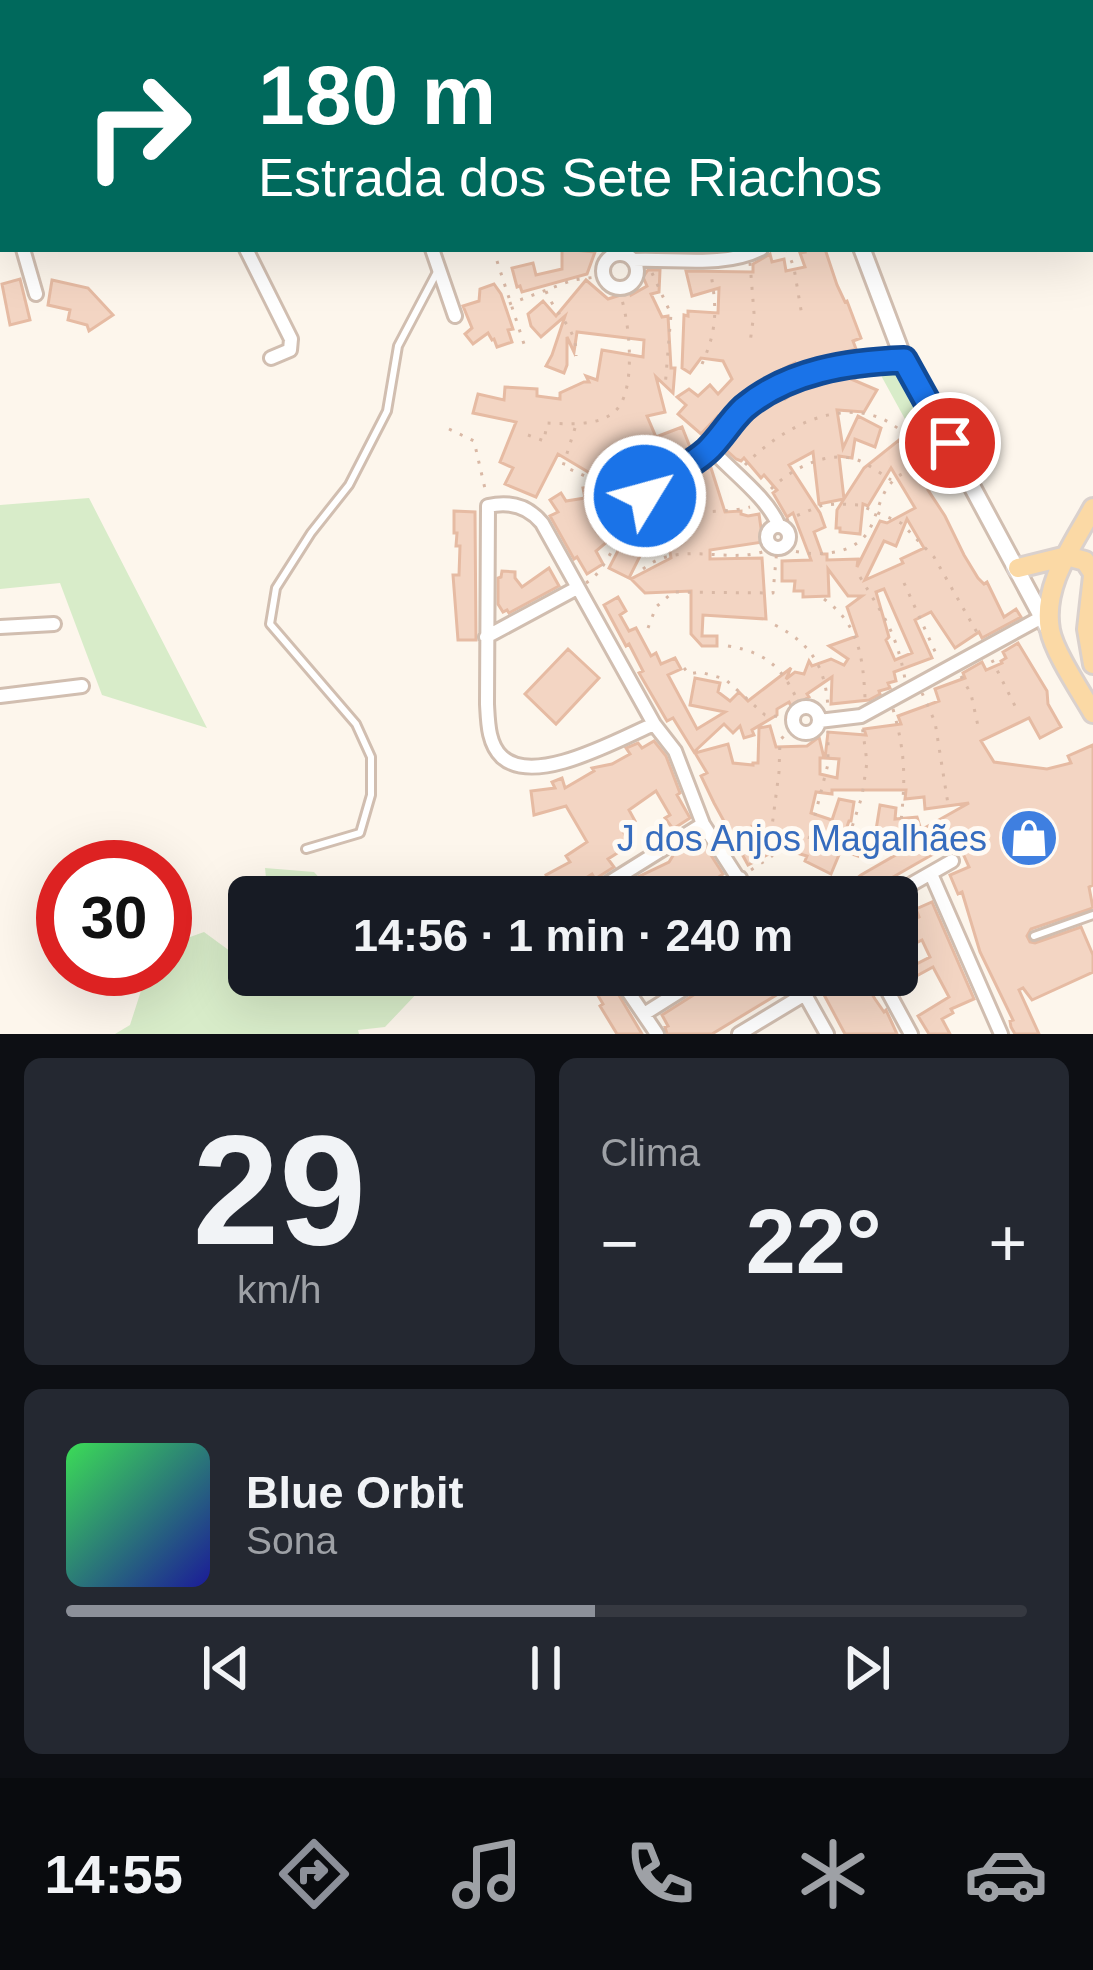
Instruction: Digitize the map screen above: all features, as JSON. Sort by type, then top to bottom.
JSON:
[{"type":"main road","points":[[1093,508],[1052,589],[1051,634],[1093,713]]},
{"type":"main road","points":[[1018,568],[1067,556],[1085,561],[1093,575],[1088,609],[1091,655],[1075,653],[1051,634]]},
{"type":"street","points":[[23,252],[36,294]]},
{"type":"street","points":[[248,252],[291,339],[290,350],[271,358]]},
{"type":"street","points":[[433,252],[455,316]]},
{"type":"street","points":[[633,260],[638,270],[627,287],[607,282],[605,269],[617,255],[633,260],[709,260],[755,252]]},
{"type":"street","points":[[823,720],[813,710],[796,717],[800,732],[808,733],[823,720],[860,716],[891,702],[985,647],[1051,634],[904,360],[863,252]]},
{"type":"street","points":[[642,489],[645,500],[638,508],[627,507],[622,493],[632,486],[642,489],[685,466],[710,448],[745,407],[770,390],[804,375],[846,365],[904,360]]},
{"type":"street","points":[[710,448],[789,535],[777,547]]},
{"type":"street","points":[[654,724],[553,766],[533,768],[503,758],[488,730],[488,506],[508,504],[535,514],[542,523],[654,724],[681,762],[704,824],[739,876]]},
{"type":"street","points":[[486,637],[577,588]]},
{"type":"street","points":[[0,626],[54,624]]},
{"type":"street","points":[[0,695],[82,686]]},
{"type":"street","points":[[620,876],[704,824]]},
{"type":"street","points":[[918,881],[952,861]]},
{"type":"street","points":[[931,874],[1001,1034]]},
{"type":"street","points":[[632,996],[657,1034]]},
{"type":"street","points":[[644,1014],[673,996]]},
{"type":"street","points":[[739,1034],[802,996]]},
{"type":"street","points":[[806,996],[827,1034]]},
{"type":"street","points":[[890,996],[911,1034]]},
{"type":"lane","points":[[306,849],[360,833],[371,795],[371,757],[356,724],[270,624],[275,588],[310,533],[349,485],[387,411],[398,346],[439,269]]},
{"type":"lane","points":[[1034,936],[1093,915]]},
{"type":"path","points":[[509,304],[605,269],[596,252]]},
{"type":"path","points":[[750,343],[755,252]]},
{"type":"path","points":[[788,252],[802,316]]},
{"type":"path","points":[[651,260],[672,324],[665,388]]},
{"type":"path","points":[[702,364],[716,326],[709,260]]},
{"type":"path","points":[[497,261],[524,344]]},
{"type":"path","points":[[528,435],[544,441],[547,423],[575,426],[618,409],[626,387],[629,330],[618,288]]},
{"type":"path","points":[[546,290],[573,334],[576,356]]},
{"type":"path","points":[[643,569],[678,554],[761,555],[777,547],[797,552],[844,550],[869,532],[892,481],[924,462],[889,420],[844,412],[799,424],[775,437],[735,475]]},
{"type":"path","points":[[575,426],[563,466],[622,493]]},
{"type":"path","points":[[449,429],[474,441],[488,506]]},
{"type":"path","points":[[577,588],[596,577],[625,533],[644,522],[744,509],[802,466],[833,458],[853,459],[892,481]]},
{"type":"path","points":[[779,525],[823,505],[860,506],[909,530],[934,557],[1016,708]]},
{"type":"path","points":[[638,508],[644,522]]},
{"type":"path","points":[[648,628],[656,607],[673,592],[773,593],[777,547]]},
{"type":"path","points":[[860,577],[882,608],[913,689],[935,722],[948,804]]},
{"type":"path","points":[[904,583],[949,667],[971,694],[978,726]]},
{"type":"path","points":[[824,599],[849,622],[860,654],[866,699],[860,716],[866,762],[862,796],[845,849]]},
{"type":"path","points":[[775,625],[795,635],[826,680],[823,720],[828,764],[809,839]]},
{"type":"path","points":[[728,646],[764,656],[777,667],[796,717]]},
{"type":"path","points":[[684,668],[689,674],[725,679],[765,716],[796,717]]},
{"type":"path","points":[[891,702],[904,747],[900,832]]},
{"type":"path","points":[[743,876],[772,856],[780,740],[796,717]]},
{"type":"green space","points":[[902,366],[947,454],[928,461],[878,370]]},
{"type":"green space","points":[[89,498],[207,728],[102,695],[60,583],[0,589],[0,505]]},
{"type":"green space","points":[[265,868],[318,876],[266,876]]},
{"type":"green space","points":[[204,932],[228,950],[228,996],[414,996],[385,1027],[358,1030],[359,1034],[115,1034],[130,1025],[139,996],[192,996],[192,936]]},
{"type":"building","points":[[562,252],[595,252],[587,274],[522,292],[512,268],[533,263],[536,275],[562,269]]},
{"type":"building","points":[[826,252],[861,338],[853,341],[856,349],[795,363],[777,372],[740,394],[701,434],[678,414],[686,405],[677,397],[689,389],[698,396],[710,385],[718,394],[732,379],[723,361],[701,358],[690,373],[682,368],[684,315],[688,311],[718,313],[719,288],[692,296],[686,271],[753,272],[753,264],[770,254],[772,262],[784,259],[786,271],[805,267],[800,253]]},
{"type":"building","points":[[648,270],[660,270],[659,292],[651,294],[662,317],[668,316],[671,368],[675,368],[673,393],[656,377],[665,412],[647,416],[656,437],[682,427],[690,447],[624,479],[615,494],[617,505],[607,509],[621,530],[596,551],[603,564],[587,574],[550,516],[558,512],[550,500],[561,493],[566,501],[585,498],[583,488],[608,484],[558,454],[536,497],[505,484],[513,468],[500,462],[516,422],[473,413],[478,394],[504,400],[505,387],[537,389],[537,396],[560,399],[560,393],[589,382],[586,376],[597,380],[602,350],[643,357],[644,340],[577,332],[574,352],[567,337],[564,373],[546,366],[565,316],[541,337],[528,314],[543,301],[556,316],[586,280],[608,299],[631,295],[647,286],[643,277]]},
{"type":"building","points":[[20,279],[30,320],[10,325],[2,284]]},
{"type":"building","points":[[52,280],[88,288],[113,315],[89,331],[87,325],[68,320],[70,310],[48,305]]},
{"type":"building","points":[[494,284],[513,329],[508,330],[512,342],[497,347],[488,333],[473,344],[465,334],[472,328],[463,306],[479,301],[480,289]]},
{"type":"building","points":[[844,376],[877,390],[864,412],[837,410],[843,448],[858,416],[881,428],[875,447],[855,439],[852,458],[839,456],[844,499],[864,468],[899,440],[919,464],[964,555],[978,578],[987,582],[1004,617],[1016,609],[1021,617],[982,638],[979,632],[955,648],[931,612],[915,620],[932,658],[894,672],[896,681],[880,694],[869,700],[831,704],[832,677],[809,697],[777,709],[777,715],[752,730],[754,735],[744,738],[740,726],[733,733],[724,724],[694,752],[673,718],[667,721],[604,605],[618,597],[626,611],[620,615],[629,631],[636,628],[651,656],[656,653],[661,664],[675,658],[681,669],[668,675],[697,729],[725,712],[690,705],[695,678],[720,683],[718,692],[730,701],[739,692],[748,701],[791,668],[786,679],[795,672],[804,674],[809,661],[812,666],[831,659],[844,665],[848,659],[829,646],[857,636],[847,607],[862,596],[848,596],[828,569],[829,596],[803,597],[803,591],[794,591],[795,581],[782,581],[782,561],[811,560],[793,513],[787,517],[773,493],[777,490],[764,475],[761,478],[744,458],[736,459],[724,448],[750,417],[803,387]],"holes":[[[813,452],[819,504],[844,499],[837,510],[836,528],[860,534],[863,504],[868,506],[891,468],[915,508],[887,523],[880,521],[857,567],[858,559],[827,560],[814,532],[825,527],[820,513],[789,465]],[[907,519],[924,548],[865,580],[884,541],[896,546]],[[884,589],[912,653],[895,660],[876,592]]]},
{"type":"building","points":[[711,468],[725,512],[759,514],[763,542],[710,550],[710,559],[762,558],[766,619],[703,615],[702,636],[717,636],[717,646],[702,646],[691,634],[691,591],[645,593],[631,579],[671,558],[667,535],[633,552],[640,556],[629,578],[609,568],[637,514],[658,501],[656,494]]},
{"type":"building","points":[[454,511],[475,512],[476,640],[458,640],[453,575],[459,575],[460,546],[456,546]]},
{"type":"building","points":[[549,568],[559,586],[503,612],[498,604],[502,571],[515,572],[522,587]]},
{"type":"building","points":[[1018,643],[1047,691],[1048,704],[1061,727],[1040,738],[1029,718],[981,741],[994,762],[1047,769],[1071,763],[1068,756],[1093,745],[1093,885],[1089,887],[1093,908],[1031,929],[1027,936],[1035,943],[1081,927],[1093,955],[1093,972],[1032,1000],[1023,988],[1019,990],[1039,1034],[1015,1034],[1011,1027],[1013,1020],[980,952],[962,892],[958,894],[950,875],[969,867],[959,845],[954,849],[951,844],[895,876],[860,876],[899,853],[901,833],[876,830],[880,805],[896,808],[895,819],[917,817],[921,830],[969,803],[925,809],[924,797],[905,799],[906,790],[816,792],[811,813],[832,820],[839,799],[854,802],[843,838],[862,845],[858,856],[841,850],[831,874],[805,861],[807,856],[783,849],[787,837],[753,827],[769,854],[748,865],[701,776],[707,773],[695,753],[728,744],[733,763],[753,765],[758,763],[759,728],[770,726],[776,747],[807,746],[819,737],[824,758],[820,758],[820,774],[837,778],[839,759],[825,758],[828,732],[866,735],[864,729],[901,724],[898,716],[939,701],[935,689],[965,678],[963,673],[982,662],[986,670],[1002,663],[1003,652]]},
{"type":"building","points":[[568,649],[599,678],[556,724],[525,694]]},
{"type":"building","points":[[654,741],[666,756],[677,795],[690,818],[673,829],[656,791],[629,810],[635,821],[622,829],[630,845],[608,859],[614,867],[600,876],[546,876],[570,862],[566,856],[587,842],[566,806],[534,815],[531,791],[555,788],[552,782],[562,778],[565,788],[594,771],[592,768],[630,754],[626,748],[638,743],[642,748]]},
{"type":"building","points":[[700,838],[723,874],[640,876],[669,862]]},
{"type":"building","points":[[932,902],[974,999],[951,1009],[953,1013],[942,1019],[950,1034],[929,1034],[918,1016],[949,997],[933,967],[918,975],[918,963],[930,957],[922,940],[918,942],[918,908]]},
{"type":"building","points":[[598,996],[619,996],[642,1034],[617,1034]]},
{"type":"building","points":[[692,996],[775,996],[712,1034],[667,1034],[662,1015]]},
{"type":"building","points":[[825,996],[874,996],[897,1034],[845,1034]]},
{"type":"place","name":"J dos Anjos Magalhães","points":[[1029,838]]},
{"type":"route","points":[[645,496],[642,489],[698,458],[745,407],[770,390],[804,375],[846,365],[904,360],[950,443]]}]
